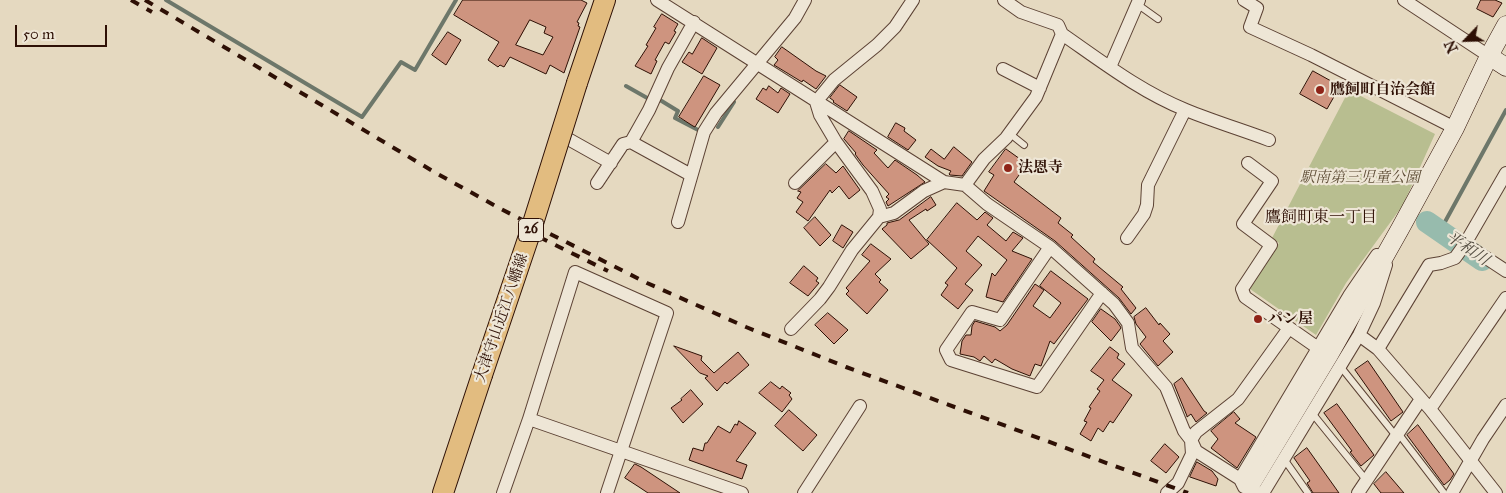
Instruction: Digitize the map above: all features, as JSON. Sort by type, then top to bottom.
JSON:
[{"type":"main road","name":"大津守山近江八幡線","points":[[443,493],[605,0]]},
{"type":"street","points":[[657,0],[944,182],[965,185],[987,204],[1050,247],[1114,304],[1128,323],[1132,348],[1166,387],[1184,431],[1196,451],[1253,487]]},
{"type":"street","points":[[678,222],[704,132],[716,113],[795,18],[806,0]]},
{"type":"street","points":[[816,102],[834,80],[877,45],[894,28],[913,0]]},
{"type":"street","points":[[1004,0],[1022,12],[1058,25],[1062,34],[1141,87],[1185,110],[1269,140]]},
{"type":"street","points":[[1244,0],[1257,8],[1250,27],[1311,55],[1455,128]]},
{"type":"street","points":[[1404,0],[1506,67]]},
{"type":"street","points":[[1110,67],[1138,2]]},
{"type":"street","points":[[597,183],[624,144],[631,142],[649,110],[668,68],[694,22]]},
{"type":"street","points":[[1253,487],[1393,241],[1455,128],[1489,56],[1506,26]]},
{"type":"street","points":[[965,185],[984,159],[1010,133],[1036,97],[1062,34]]},
{"type":"street","points":[[1003,69],[1040,88]]},
{"type":"street","points":[[791,329],[829,287],[852,250],[879,217],[880,209],[872,191],[836,142],[820,115],[816,102]]},
{"type":"street","points":[[1126,238],[1144,214],[1147,205],[1148,185],[1185,110]]},
{"type":"street","points":[[570,140],[611,162]]},
{"type":"street","points":[[631,142],[691,175]]},
{"type":"street","points":[[795,183],[836,142]]},
{"type":"street","points":[[1248,163],[1272,181],[1243,224],[1271,245],[1242,289],[1245,297],[1318,348]]},
{"type":"street","points":[[1378,349],[1429,265],[1455,258],[1506,173]]},
{"type":"street","points":[[879,217],[894,213],[924,191],[944,182]]},
{"type":"street","points":[[1253,487],[1318,348],[1349,296],[1415,199]]},
{"type":"street","points":[[1253,487],[1284,459],[1359,335],[1374,303],[1393,241]]},
{"type":"street","points":[[1465,244],[1506,271]]},
{"type":"street","points":[[1050,247],[1000,320],[972,312],[946,350],[951,360],[1037,387],[1102,293]]},
{"type":"street","points":[[503,493],[529,419],[575,272],[666,314],[607,493]]},
{"type":"street","points":[[1430,410],[1506,298]]},
{"type":"street","points":[[1167,493],[1178,482],[1192,454],[1191,440],[1196,432],[1238,399],[1289,328]]},
{"type":"street","points":[[1359,335],[1378,349],[1472,461],[1496,493]]},
{"type":"street","points":[[1358,493],[1421,399]]},
{"type":"street","points":[[1452,493],[1483,439],[1506,405]]},
{"type":"street","points":[[804,493],[860,406]]},
{"type":"street","points":[[529,419],[742,493]]},
{"type":"lane","points":[[1138,2],[1158,19]]},
{"type":"lane","points":[[1010,133],[1024,145]]},
{"type":"lane","points":[[1340,366],[1444,493]]},
{"type":"lane","points":[[1312,413],[1367,481]]},
{"type":"lane","points":[[1284,459],[1308,493]]},
{"type":"green space","name":"駅南第三児童公園","points":[[1349,90],[1435,134],[1403,205],[1346,283],[1316,335],[1250,289],[1279,243],[1272,238]]},
{"type":"building","points":[[463,0],[581,0],[587,3],[577,22],[580,27],[564,73],[550,65],[546,74],[510,57],[504,67],[500,65],[498,67],[488,60],[499,42],[454,15]],"holes":[[[530,20],[546,27],[544,33],[553,37],[543,55],[516,45]]]},
{"type":"building","points":[[1481,0],[1495,0],[1502,3],[1493,17],[1477,9]]},
{"type":"building","points":[[662,14],[678,24],[669,44],[665,42],[655,60],[657,61],[651,74],[635,66],[648,46],[646,45]]},
{"type":"building","points":[[448,32],[461,40],[446,65],[432,55]]},
{"type":"building","points":[[702,38],[717,48],[702,74],[682,62],[689,52],[692,54]]},
{"type":"building","points":[[782,47],[826,76],[816,89],[774,65],[778,60],[775,57]]},
{"type":"building","name":"鷹飼町自治会館","points":[[1313,71],[1340,86],[1327,109],[1300,94]]},
{"type":"building","points":[[704,76],[720,85],[695,127],[679,117]]},
{"type":"building","points":[[840,85],[857,97],[847,111],[830,98]]},
{"type":"building","points":[[769,86],[778,93],[781,88],[790,94],[778,113],[756,99],[763,88],[766,90]]},
{"type":"building","points":[[896,123],[905,128],[904,131],[916,140],[908,150],[888,137]]},
{"type":"building","points":[[849,131],[877,150],[874,153],[888,168],[895,160],[925,182],[888,206],[886,202],[889,199],[886,197],[889,194],[863,165],[844,139]]},
{"type":"building","points":[[954,147],[972,162],[962,176],[950,175],[951,171],[938,166],[925,157],[931,149],[944,159]]},
{"type":"building","points":[[1006,149],[1027,164],[1014,182],[1061,218],[1058,223],[1073,235],[1071,237],[1095,259],[1093,262],[1123,287],[1121,289],[1136,308],[1131,314],[1119,298],[1055,241],[984,191],[994,175],[989,172]]},
{"type":"building","points":[[826,164],[836,173],[843,166],[860,190],[849,199],[839,186],[832,193],[830,190],[808,221],[796,212],[803,202],[797,198],[801,192],[798,191]]},
{"type":"building","points":[[931,197],[936,205],[909,220],[929,244],[911,259],[882,229],[887,223],[899,220]]},
{"type":"building","points":[[957,203],[977,220],[985,212],[993,218],[987,225],[1006,241],[1013,232],[1023,238],[1012,251],[1032,259],[1003,302],[986,297],[992,273],[995,276],[1007,260],[978,236],[966,251],[982,265],[965,284],[973,290],[958,309],[941,295],[948,285],[945,283],[957,268],[927,240]]},
{"type":"building","points":[[815,217],[831,235],[820,246],[804,228]]},
{"type":"building","points":[[842,225],[853,232],[843,248],[833,241]]},
{"type":"building","points":[[871,244],[891,259],[875,274],[881,280],[879,282],[888,290],[867,314],[846,294],[849,291],[846,288],[870,261],[862,255]]},
{"type":"building","points":[[804,266],[818,278],[816,281],[819,283],[808,296],[790,283]]},
{"type":"building","points":[[1051,271],[1088,299],[1054,344],[1050,341],[1041,366],[1035,364],[1030,376],[1012,369],[995,359],[992,363],[984,356],[980,361],[974,357],[960,354],[962,341],[966,335],[971,335],[972,326],[975,321],[995,327],[1000,331],[1007,325],[1035,284],[1044,290],[1033,306],[1050,318],[1061,303],[1040,286]]},
{"type":"building","points":[[1146,308],[1159,325],[1160,323],[1170,334],[1163,341],[1173,352],[1158,366],[1140,344],[1146,337],[1136,324],[1134,317]]},
{"type":"building","points":[[1101,309],[1115,319],[1121,328],[1111,341],[1092,322]]},
{"type":"building","points":[[828,313],[848,330],[834,344],[815,325]]},
{"type":"building","points":[[674,346],[702,356],[701,360],[714,373],[738,352],[749,365],[727,384],[725,382],[717,391],[705,378],[708,376],[700,373]]},
{"type":"building","points":[[1110,347],[1119,354],[1117,358],[1125,364],[1112,380],[1132,395],[1113,423],[1110,421],[1103,432],[1098,428],[1091,441],[1080,434],[1087,422],[1084,421],[1091,408],[1089,407],[1100,391],[1097,389],[1104,380],[1091,371]]},
{"type":"building","points":[[1368,361],[1403,412],[1391,421],[1355,370]]},
{"type":"building","points":[[1182,378],[1207,413],[1196,422],[1191,414],[1187,417],[1174,384]]},
{"type":"building","points":[[771,382],[780,389],[782,386],[791,393],[789,395],[792,399],[782,412],[759,393]]},
{"type":"building","points":[[691,390],[703,404],[683,423],[671,408]]},
{"type":"building","points":[[1337,404],[1374,455],[1361,466],[1324,413]]},
{"type":"building","points":[[789,410],[817,435],[803,451],[775,426]]},
{"type":"building","points":[[1234,412],[1240,419],[1235,423],[1256,437],[1237,468],[1211,448],[1218,439],[1211,431]]},
{"type":"building","points":[[739,421],[756,433],[736,461],[747,465],[742,479],[689,460],[693,448],[703,451],[705,443],[707,443],[718,426],[730,433]]},
{"type":"building","points":[[1418,425],[1454,474],[1444,485],[1407,435]]},
{"type":"building","points":[[1165,444],[1179,457],[1166,473],[1151,461]]},
{"type":"building","points":[[1307,448],[1339,493],[1313,493],[1307,483],[1310,481],[1294,458]]},
{"type":"building","points":[[1197,462],[1212,471],[1218,479],[1216,486],[1190,477]]},
{"type":"building","points":[[635,464],[680,493],[648,493],[625,478]]},
{"type":"building","points":[[1386,472],[1404,493],[1381,493],[1374,484]]},
{"type":"waterway","points":[[166,0],[362,117],[401,62],[415,70],[456,0]]},
{"type":"waterway","points":[[626,86],[649,99]]},
{"type":"waterway","points":[[660,100],[678,111],[675,118],[700,131]]},
{"type":"waterway","points":[[718,127],[734,102]]},
{"type":"waterway","points":[[1440,231],[1506,110]]},
{"type":"waterway","name":"平和川","points":[[1427,222],[1482,260]]},
{"type":"railway","points":[[131,0],[152,12]]},
{"type":"railway","points":[[145,0],[436,173],[501,209],[647,283],[746,327],[846,367],[1188,493]]},
{"type":"railway","points":[[523,229],[608,271]]},
{"type":"place","name":"鷹飼町自治会館","points":[[1320,90]]},
{"type":"place","name":"法恩寺","points":[[1008,168]]},
{"type":"place","name":"パン屋","points":[[1258,319]]},
{"type":"district","name":"鷹飼町東一丁目","points":[[1321,218]]}]
